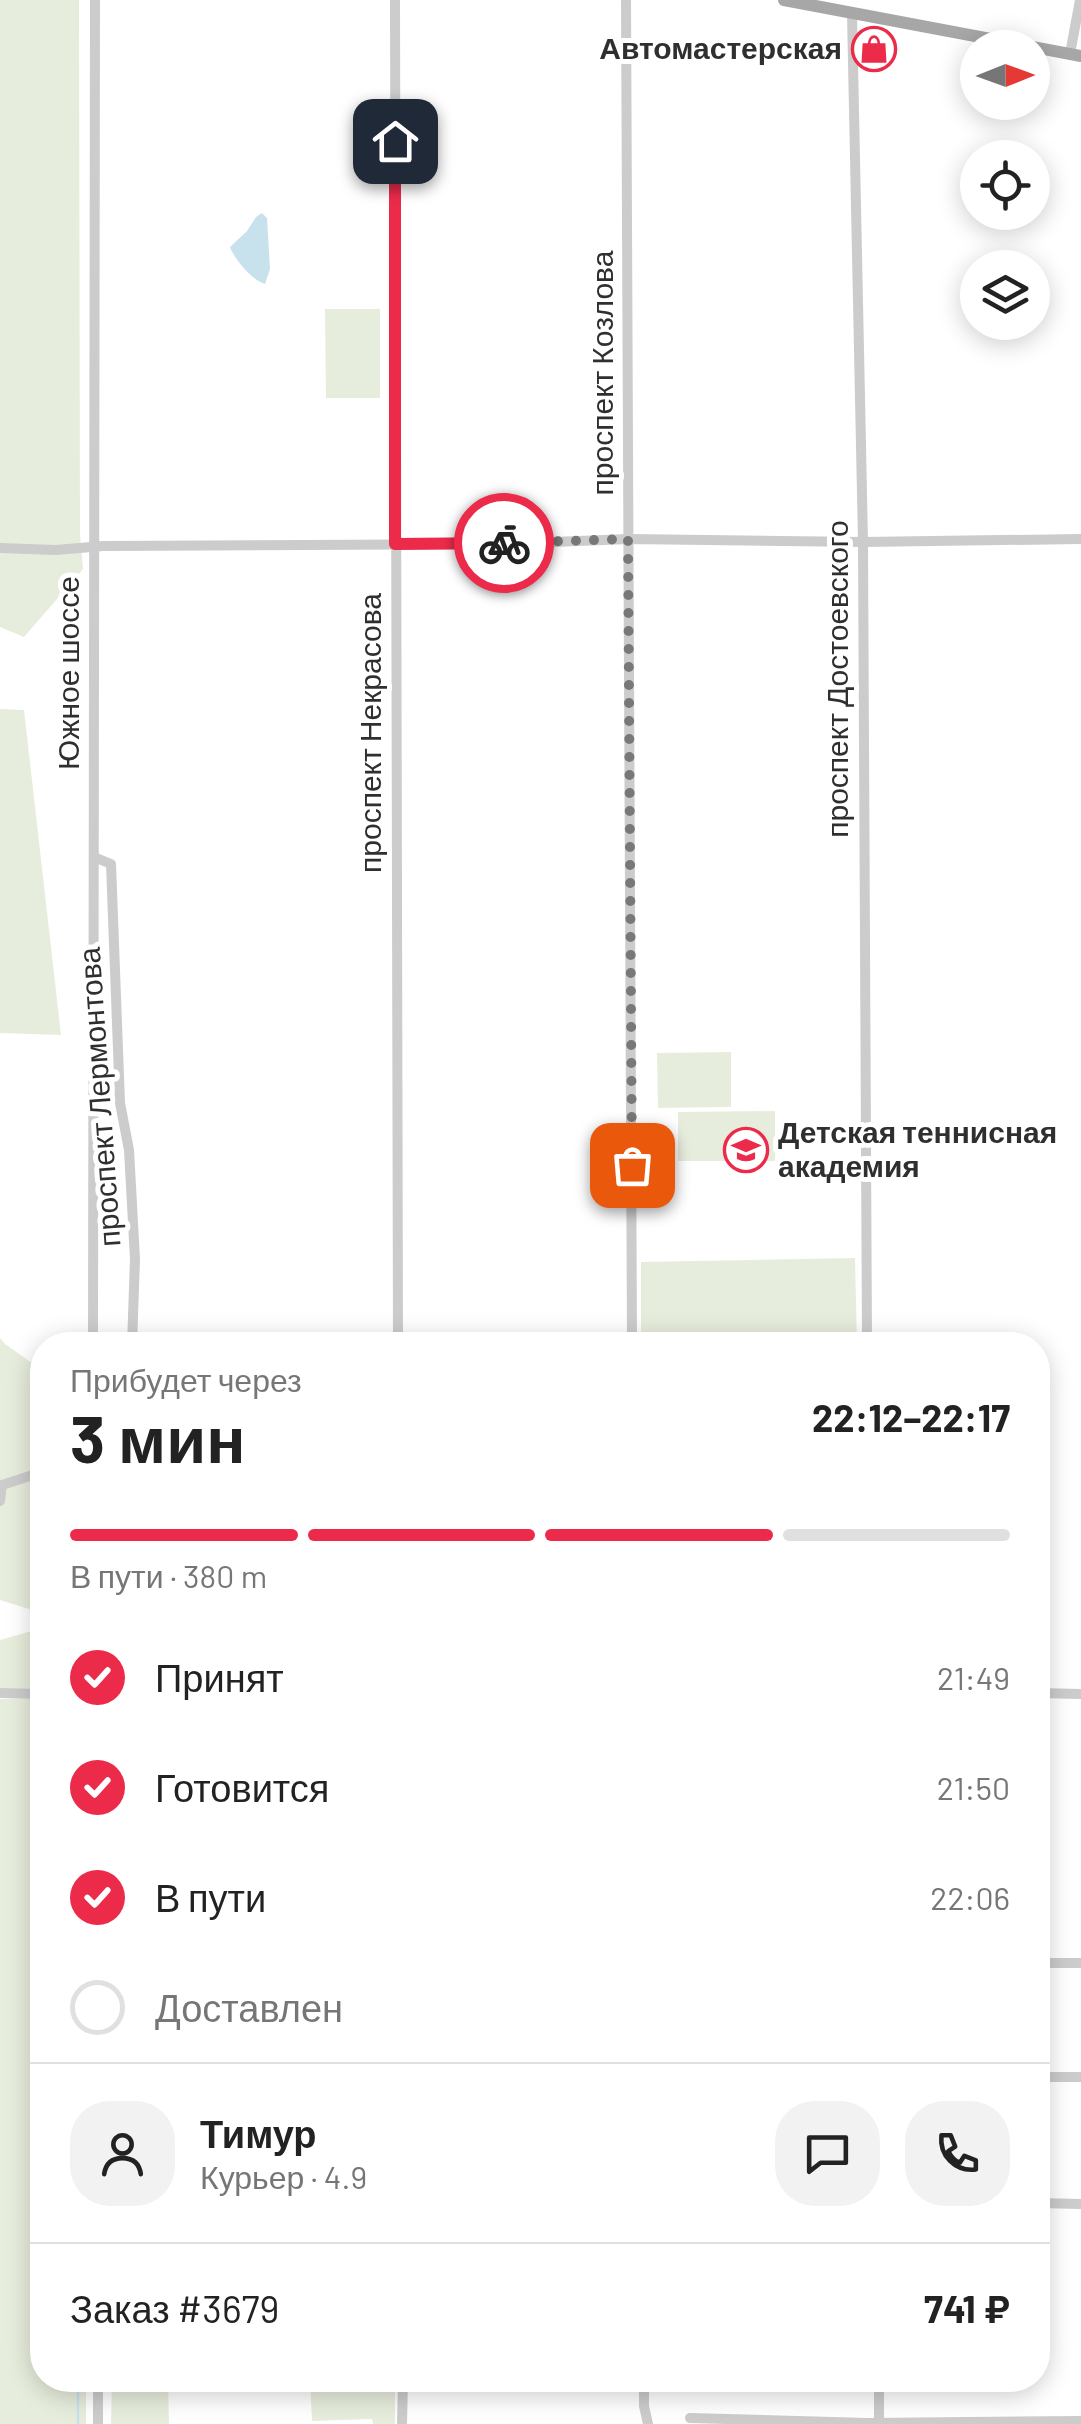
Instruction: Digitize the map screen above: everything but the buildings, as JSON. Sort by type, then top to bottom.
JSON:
[{"type":"main road","points":[[784,0],[1075,55]]},
{"type":"street","name":"Южное шоссе","points":[[93,1332],[95,0]]},
{"type":"street","name":"проспект Некрасова","points":[[395,0],[398,1332]]},
{"type":"street","name":"проспект Козлова","points":[[626,0],[632,1332]]},
{"type":"street","points":[[1075,55],[1080,0]]},
{"type":"street","name":"проспект Достоевского","points":[[852,14],[863,542],[867,1332]]},
{"type":"street","points":[[0,548],[500,544],[628,539],[1081,539]]},
{"type":"street","name":"проспект Лермонтова","points":[[94,857],[111,864],[120,1102],[129,1150],[135,1259],[132,1332]]},
{"type":"street","points":[[0,1501],[2,1484],[30,1476]]},
{"type":"street","points":[[0,1693],[30,1694]]},
{"type":"street","points":[[1050,1693],[1081,1694]]},
{"type":"street","points":[[1050,1963],[1081,1962]]},
{"type":"street","points":[[1050,2077],[1081,2077]]},
{"type":"street","points":[[1050,2204],[1081,2204]]},
{"type":"street","points":[[98,2392],[98,2424]]},
{"type":"street","points":[[402,2424],[403,2392]]},
{"type":"street","points":[[644,2392],[648,2424]]},
{"type":"street","points":[[872,2423],[877,2392]]},
{"type":"street","points":[[690,2418],[872,2423],[1081,2421]]},
{"type":"green space","points":[[0,0],[79,0],[83,569],[24,637],[0,627]]},
{"type":"green space","points":[[325,309],[380,309],[380,398],[326,398]]},
{"type":"green space","points":[[0,709],[24,710],[61,1035],[0,1033]]},
{"type":"green space","points":[[731,1052],[731,1107],[658,1108],[657,1053]]},
{"type":"green space","points":[[775,1111],[775,1161],[678,1161],[678,1112]]},
{"type":"green space","points":[[855,1258],[857,1332],[641,1332],[641,1262]]},
{"type":"green space","points":[[0,1338],[30,1362],[30,1609],[0,1600]]},
{"type":"green space","points":[[30,1631],[30,1689],[0,1690],[0,1640]]},
{"type":"green space","points":[[30,1698],[30,2392],[86,2392],[86,2424],[0,2424],[0,1699]]},
{"type":"green space","points":[[112,2392],[168,2392],[169,2424],[111,2424]]},
{"type":"green space","points":[[311,2392],[395,2392],[395,2424],[373,2424],[372,2419],[312,2421]]},
{"type":"water","points":[[262,213],[267,218],[270,269],[265,284],[244,269],[230,247]]},
{"type":"waterway","points":[[78,2392],[78,2424]]},
{"type":"way so far","points":[[504,543],[628,539],[632,1165]]},
{"type":"place","name":"Автомастерская","points":[[874,49]]},
{"type":"place","name":"Детская теннисная академия","points":[[746,1150]]},
{"type":"route","points":[[395,141],[395,544],[504,543]]}]
